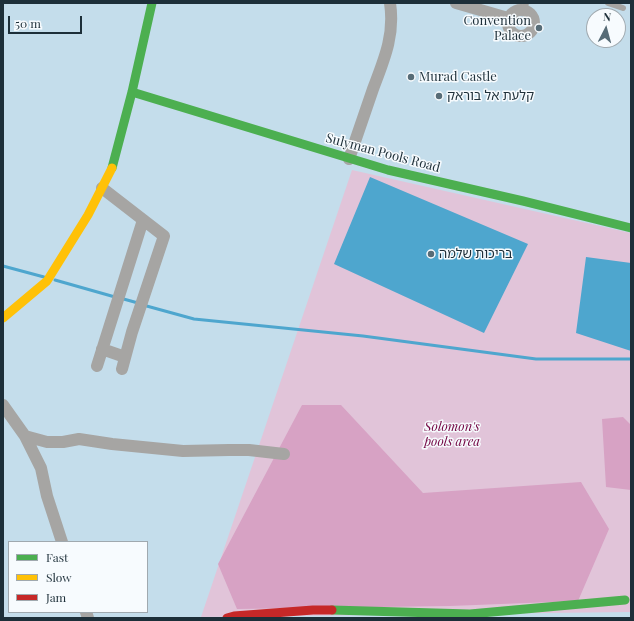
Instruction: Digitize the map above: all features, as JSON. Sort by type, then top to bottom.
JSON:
[{"type":"street","points":[[3,318],[47,281],[88,215],[113,165],[132,92],[152,3]]},
{"type":"street","points":[[349,159],[386,52],[391,32],[392,12],[390,3]]},
{"type":"street","points":[[456,3],[508,18]]},
{"type":"street","points":[[525,7],[532,15],[535,23],[533,31],[526,36],[513,35],[508,27],[508,18],[515,11],[525,7]]},
{"type":"street","name":"Sulyman Pools Road","points":[[132,92],[388,170],[631,228]]},
{"type":"street","points":[[102,188],[164,236],[132,332],[124,363],[102,350]]},
{"type":"street","points":[[97,366],[143,220]]},
{"type":"street","points":[[3,405],[25,436],[40,468],[47,496],[62,541]]},
{"type":"street","points":[[25,436],[47,442],[63,442],[79,439],[183,451],[249,450],[284,454]]},
{"type":"street","points":[[227,618],[234,616],[312,610],[328,614],[474,616],[541,613],[625,600]]},
{"type":"lane","points":[[608,3],[623,8]]},
{"type":"green space","name":"Solomon's pools area","points":[[352,170],[631,233],[631,612],[201,617]]},
{"type":"shaded area","points":[[302,405],[341,405],[423,493],[581,482],[609,529],[578,601],[450,606],[237,609],[218,564]]},
{"type":"shaded area","points":[[623,417],[631,425],[631,490],[606,487],[602,419]]},
{"type":"water","name":"בריכות שלמה","points":[[370,177],[528,244],[484,333],[334,264]]},
{"type":"water","points":[[586,257],[631,263],[631,351],[576,333]]},
{"type":"waterway","points":[[3,266],[44,277]]},
{"type":"waterway","points":[[55,280],[115,297]]},
{"type":"waterway","points":[[120,298],[138,303]]},
{"type":"waterway","points":[[143,305],[194,319],[363,336],[536,359],[631,359]]},
{"type":"traffic: fast","points":[[112,168],[132,92],[152,3]]},
{"type":"traffic: fast","points":[[132,92],[388,170],[631,228]]},
{"type":"traffic: fast","points":[[332,610],[470,614],[625,600]]},
{"type":"traffic: slow","points":[[3,318],[47,281],[88,215],[112,168]]},
{"type":"traffic: jam","points":[[227,618],[234,616],[332,610]]},
{"type":"place","name":"Convention Palace","points":[[539,28]]},
{"type":"place","name":"Murad Castle","points":[[411,77]]},
{"type":"place","name":"קלעת אל בוראק","points":[[439,96]]},
{"type":"place","name":"בריכות שלמה","points":[[431,254]]}]
